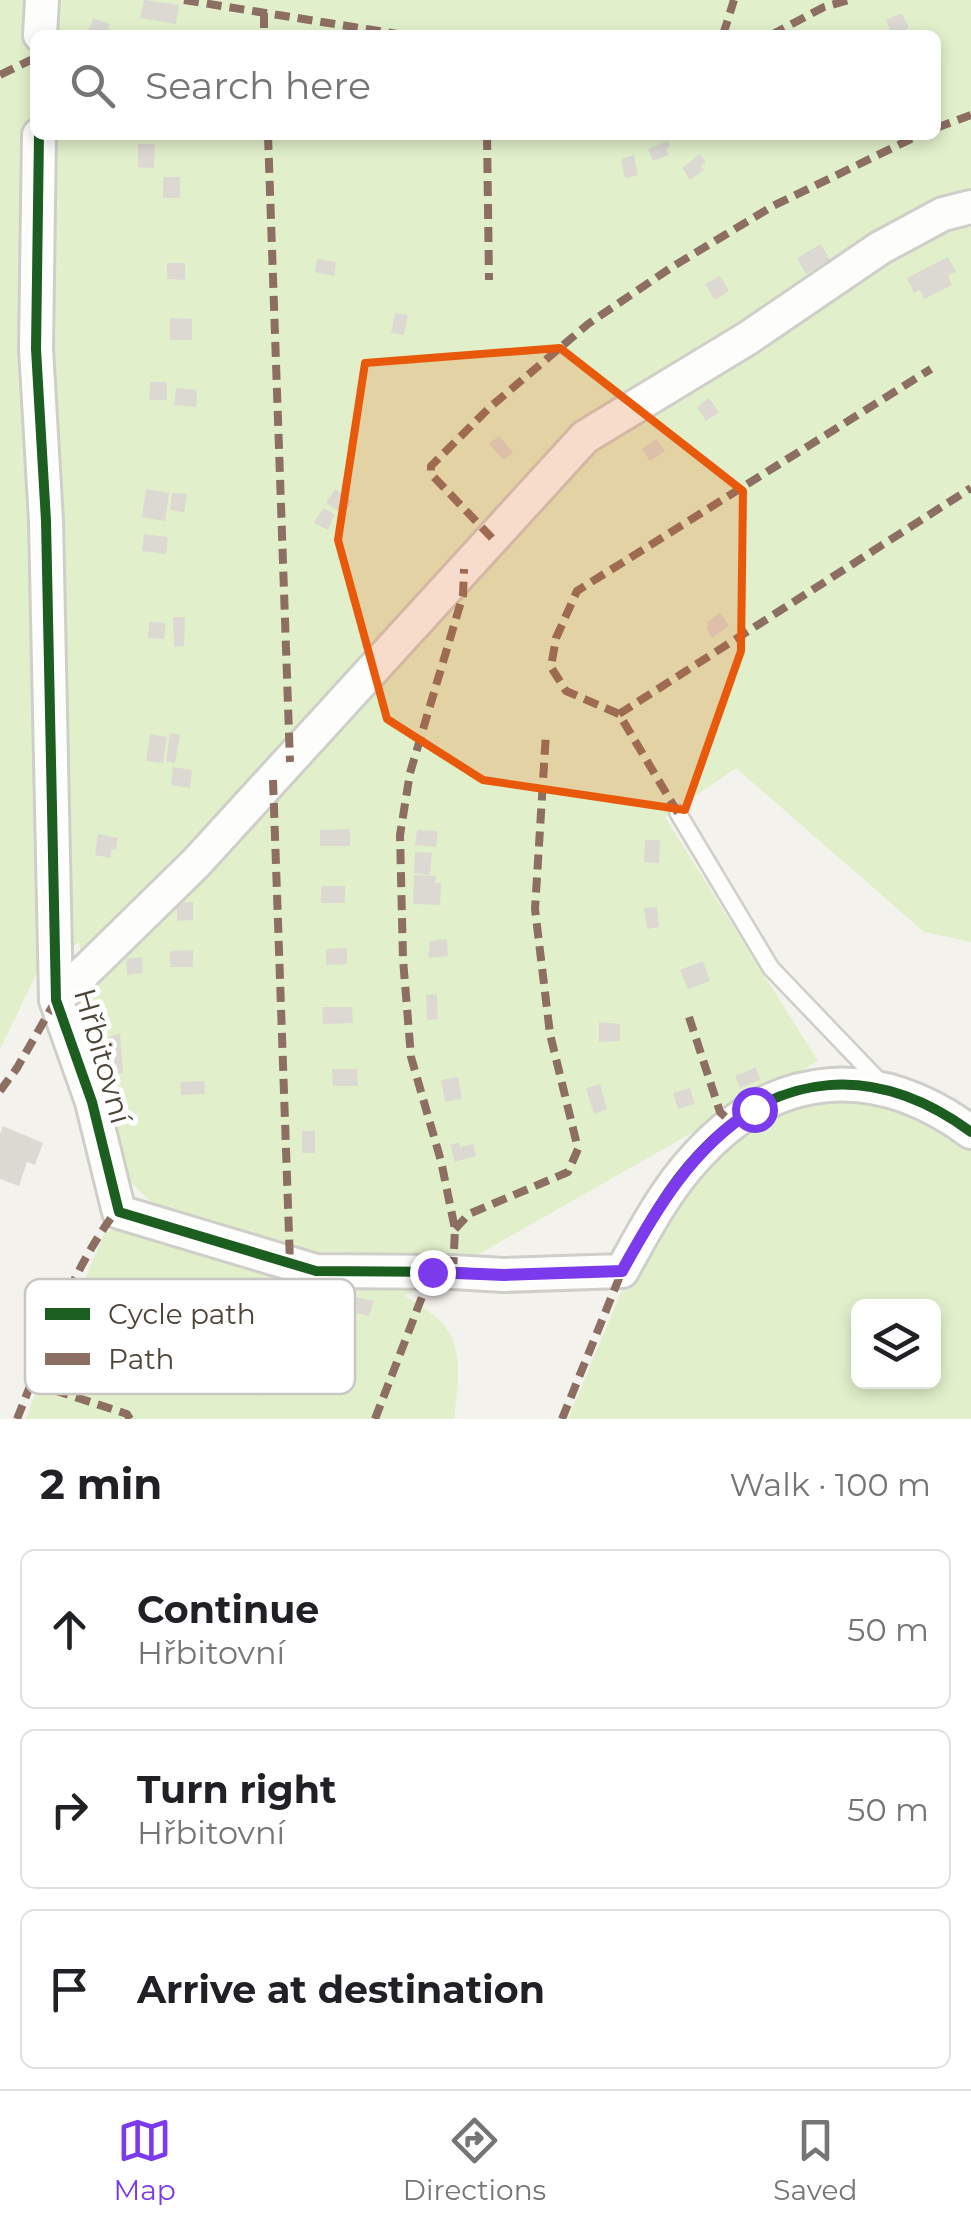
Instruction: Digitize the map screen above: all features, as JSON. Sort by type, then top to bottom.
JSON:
[{"type":"street","points":[[40,30],[42,0]]},
{"type":"street","name":"Hřbitovní","points":[[39,140],[36,349],[46,521],[56,1000],[92,1102],[119,1212],[316,1271],[504,1275],[622,1271],[665,1198],[696,1157],[732,1123],[783,1096],[812,1087],[857,1084],[886,1088],[948,1115],[971,1132]]},
{"type":"street","points":[[56,1000],[196,863],[585,438],[748,338],[880,248],[943,214],[971,207]]},
{"type":"lane","points":[[678,813],[771,968],[886,1088]]},
{"type":"highlighted area","points":[[560,348],[743,491],[741,651],[685,810],[483,780],[387,719],[338,540],[365,363]]},
{"type":"green space","points":[[0,0],[971,0],[971,942],[924,932],[736,768],[665,817],[818,1061],[405,1296],[438,1319],[453,1341],[458,1366],[454,1419],[25,1419],[36,1394],[355,1394],[355,1279],[85,1279],[105,1232],[167,1217],[114,1166],[99,1079],[74,998],[86,987],[79,942],[37,973],[0,1049]]},
{"type":"green space","points":[[842,1096],[971,1122],[971,1419],[568,1419],[619,1297],[644,1250],[736,1132],[780,1111]]},
{"type":"building","points":[[144,0],[179,5],[176,24],[140,18]]},
{"type":"building","points":[[902,13],[909,28],[891,30],[886,20]]},
{"type":"building","points":[[93,18],[110,24],[107,30],[89,30]]},
{"type":"building","points":[[668,141],[669,155],[653,161],[648,149]]},
{"type":"building","points":[[138,144],[155,144],[154,168],[138,167]]},
{"type":"building","points":[[700,154],[706,162],[701,166],[704,170],[690,180],[682,168]]},
{"type":"building","points":[[634,155],[638,175],[625,178],[621,159]]},
{"type":"building","points":[[163,177],[180,177],[180,198],[163,198]]},
{"type":"building","points":[[821,244],[830,260],[806,274],[797,258]]},
{"type":"building","points":[[948,257],[956,272],[948,275],[952,285],[924,299],[920,290],[914,293],[907,278]]},
{"type":"building","points":[[317,259],[336,262],[334,276],[315,272]]},
{"type":"building","points":[[167,263],[185,263],[185,280],[167,279]]},
{"type":"building","points":[[720,276],[729,291],[715,300],[705,284]]},
{"type":"building","points":[[395,313],[408,315],[404,335],[391,333]]},
{"type":"building","points":[[170,318],[192,319],[192,340],[170,340]]},
{"type":"building","points":[[150,382],[167,382],[167,400],[149,400]]},
{"type":"building","points":[[176,388],[197,390],[196,407],[174,405]]},
{"type":"building","points":[[709,398],[719,412],[706,421],[697,407]]},
{"type":"building","points":[[499,436],[513,452],[504,460],[489,444]]},
{"type":"building","points":[[657,439],[665,451],[650,461],[642,449]]},
{"type":"building","points":[[146,489],[169,493],[165,521],[142,517]]},
{"type":"building","points":[[335,489],[352,501],[343,514],[326,503]]},
{"type":"building","points":[[172,493],[187,494],[184,512],[170,510]]},
{"type":"building","points":[[323,508],[335,514],[328,530],[314,523]]},
{"type":"building","points":[[144,534],[168,537],[166,554],[142,551]]},
{"type":"building","points":[[720,613],[729,626],[712,638],[707,622]]},
{"type":"building","points":[[173,617],[185,617],[184,646],[174,647]]},
{"type":"building","points":[[149,622],[166,623],[164,639],[148,638]]},
{"type":"building","points":[[170,733],[180,735],[175,763],[166,761]]},
{"type":"building","points":[[150,734],[167,737],[163,763],[146,761]]},
{"type":"building","points":[[173,767],[192,770],[190,788],[171,785]]},
{"type":"building","points":[[350,829],[350,846],[320,846],[320,830]]},
{"type":"building","points":[[417,830],[438,831],[436,847],[415,845]]},
{"type":"building","points":[[98,834],[118,838],[110,858],[95,855]]},
{"type":"building","points":[[645,840],[660,840],[659,863],[644,862]]},
{"type":"building","points":[[415,852],[432,853],[430,875],[414,873]]},
{"type":"building","points":[[414,875],[436,876],[435,883],[441,883],[440,905],[413,904]]},
{"type":"building","points":[[321,886],[345,886],[345,903],[321,903]]},
{"type":"building","points":[[177,902],[193,902],[193,920],[177,921]]},
{"type":"building","points":[[657,907],[659,927],[647,929],[644,908]]},
{"type":"building","points":[[447,939],[448,956],[428,958],[430,941]]},
{"type":"building","points":[[347,948],[347,964],[326,965],[326,949]]},
{"type":"building","points":[[193,950],[193,967],[170,967],[170,951]]},
{"type":"building","points":[[142,957],[143,973],[127,975],[126,959]]},
{"type":"building","points":[[703,961],[710,981],[688,989],[680,970]]},
{"type":"building","points":[[437,994],[438,1019],[427,1020],[426,995]]},
{"type":"building","points":[[322,1007],[352,1007],[353,1023],[323,1024]]},
{"type":"building","points":[[599,1022],[620,1024],[620,1041],[599,1042]]},
{"type":"building","points":[[120,1033],[123,1073],[110,1074],[107,1038]]},
{"type":"building","points":[[756,1067],[760,1080],[740,1088],[735,1076]]},
{"type":"building","points":[[332,1069],[357,1069],[358,1086],[333,1086]]},
{"type":"building","points":[[458,1077],[462,1099],[445,1102],[441,1080]]},
{"type":"building","points":[[204,1081],[205,1094],[181,1095],[180,1082]]},
{"type":"building","points":[[600,1084],[607,1109],[594,1114],[586,1088]]},
{"type":"building","points":[[690,1088],[695,1104],[678,1109],[673,1093]]},
{"type":"building","points":[[3,1126],[43,1143],[35,1165],[27,1162],[19,1186],[0,1179]]},
{"type":"building","points":[[302,1131],[315,1131],[315,1153],[302,1153]]},
{"type":"building","points":[[459,1142],[460,1147],[473,1144],[476,1156],[455,1162],[450,1145]]},
{"type":"building","points":[[355,1297],[374,1301],[369,1316],[355,1313]]},
{"type":"marked path","points":[[184,0],[373,30]]},
{"type":"marked path","points":[[725,30],[734,0]]},
{"type":"marked path","points":[[780,30],[824,7],[849,0]]},
{"type":"marked path","points":[[264,13],[264,30]]},
{"type":"marked path","points":[[0,75],[30,60]]},
{"type":"marked path","points":[[941,126],[971,115]]},
{"type":"marked path","points":[[268,140],[290,762]]},
{"type":"marked path","points":[[487,140],[489,280]]},
{"type":"marked path","points":[[492,538],[431,474],[431,466],[489,408],[588,324],[672,267],[773,206],[909,140]]},
{"type":"marked path","points":[[619,714],[566,691],[551,667],[556,638],[577,591],[931,369]]},
{"type":"marked path","points":[[678,813],[619,714],[971,488]]},
{"type":"marked path","points":[[453,1272],[455,1229],[441,1161],[411,1057],[403,959],[400,835],[410,773],[463,595],[464,569]]},
{"type":"marked path","points":[[455,1229],[469,1214],[568,1172],[578,1149],[550,1034],[535,909],[546,733]]},
{"type":"marked path","points":[[273,780],[290,1263]]},
{"type":"marked path","points":[[0,1091],[56,1000]]},
{"type":"marked path","points":[[689,1017],[720,1112],[732,1123]]},
{"type":"marked path","points":[[75,1279],[98,1237],[119,1212]]},
{"type":"marked path","points":[[375,1419],[432,1271]]},
{"type":"marked path","points":[[562,1419],[622,1271]]},
{"type":"marked path","points":[[17,1419],[27,1394]]},
{"type":"marked path","points":[[66,1394],[127,1414],[130,1419]]},
{"type":"cycle path","points":[[39,140],[36,349],[46,521],[56,1000],[92,1102],[119,1212],[316,1271],[504,1275],[622,1271],[665,1196],[686,1169],[728,1127],[760,1105],[794,1092],[829,1085],[864,1086],[900,1094],[971,1132]]},
{"type":"route","points":[[432,1272],[504,1275],[622,1271],[654,1212],[696,1157],[732,1123],[754,1109]]}]
